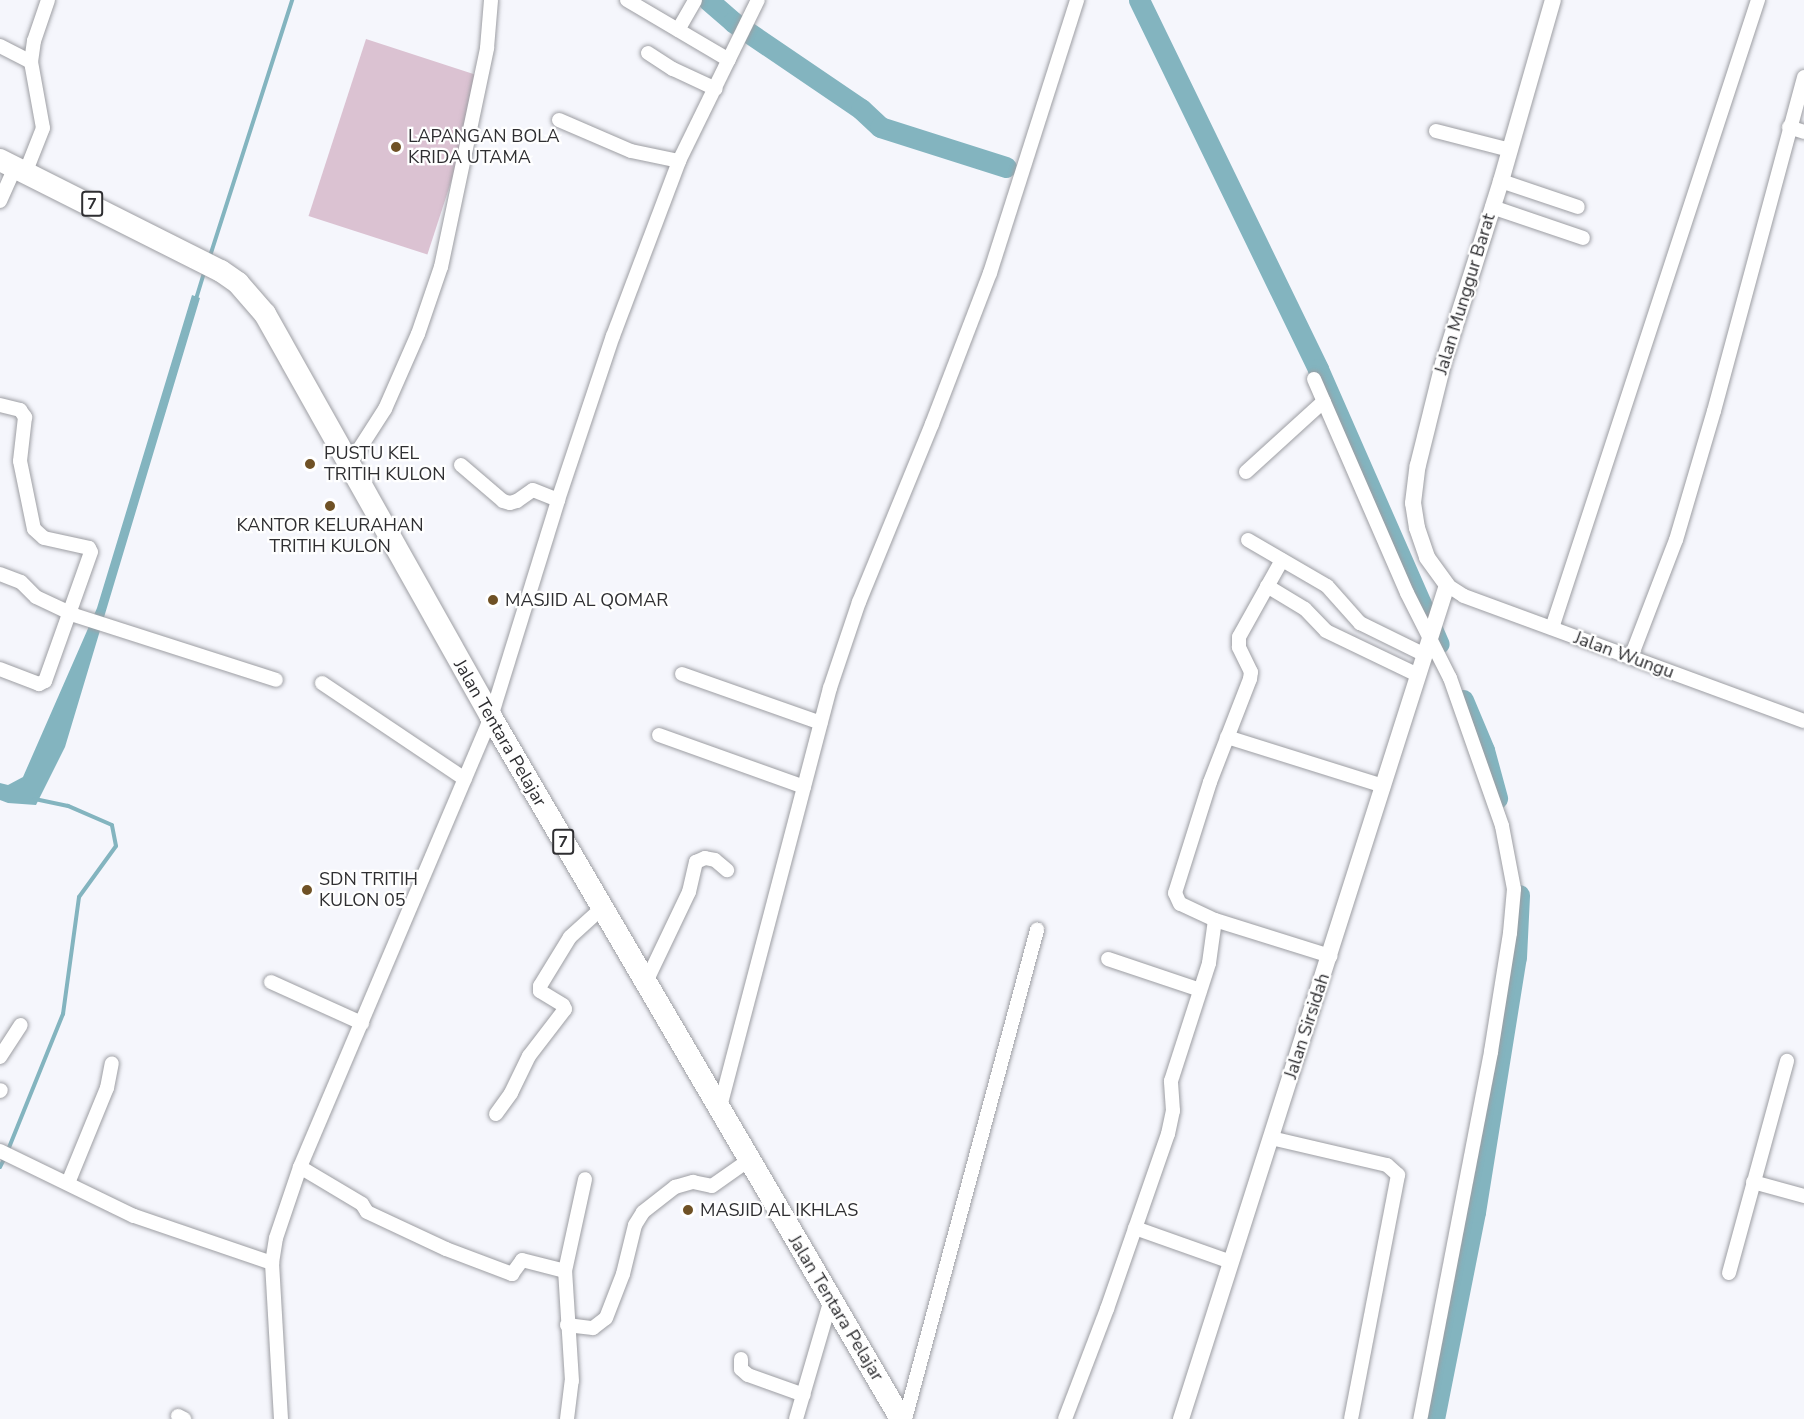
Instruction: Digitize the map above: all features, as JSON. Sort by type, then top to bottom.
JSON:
[{"type":"highway","name":"Jalan Tentara Pelajar","points":[[13,166],[220,271],[238,283],[265,314],[491,717],[903,1419]]},
{"type":"street","points":[[0,201],[13,166],[43,128],[31,62],[34,41],[48,0]]},
{"type":"street","points":[[349,465],[385,409],[418,334],[441,267],[487,48],[491,0]]},
{"type":"street","points":[[678,30],[696,0]]},
{"type":"street","points":[[280,1419],[272,1263],[276,1238],[300,1167],[491,717],[558,500],[613,336],[679,161],[758,0]]},
{"type":"street","points":[[720,1107],[821,723],[859,602],[933,423],[990,273],[1077,0]]},
{"type":"street","name":"Jalan Munggur Barat","points":[[1447,585],[1427,557],[1417,528],[1413,503],[1414,486],[1443,364],[1502,181],[1554,0]]},
{"type":"street","points":[[1552,628],[1758,0]]},
{"type":"street","points":[[630,1],[729,60]]},
{"type":"street","points":[[0,46],[31,62]]},
{"type":"street","points":[[648,53],[673,69],[716,89]]},
{"type":"street","points":[[1631,657],[1676,540],[1714,411],[1804,77]]},
{"type":"street","points":[[559,120],[631,150],[679,161]]},
{"type":"street","points":[[1789,127],[1804,132]]},
{"type":"street","points":[[1436,131],[1510,150]]},
{"type":"street","points":[[1502,181],[1578,207]]},
{"type":"street","points":[[1492,207],[1583,238]]},
{"type":"street","points":[[1314,379],[1407,593],[1431,636],[1450,678],[1498,816],[1514,889],[1510,933],[1491,1052],[1420,1419]]},
{"type":"street","points":[[1246,472],[1324,401]]},
{"type":"street","points":[[0,405],[20,410],[25,417],[20,461],[34,529],[44,538],[89,548],[91,552],[72,614],[45,681],[39,684],[0,669]]},
{"type":"street","points":[[461,465],[503,501],[517,501],[533,490],[558,500]]},
{"type":"street","points":[[1248,540],[1332,590],[1354,620],[1425,655]]},
{"type":"street","points":[[1282,560],[1239,637],[1239,647],[1251,675],[1210,782],[1175,893],[1180,904],[1215,920],[1330,956]]},
{"type":"street","points":[[0,574],[21,582],[36,597],[72,614],[276,680]]},
{"type":"street","name":"Jalan Wungu","points":[[1447,585],[1464,596],[1804,721]]},
{"type":"street","name":"Jalan Sirsidah","points":[[1181,1419],[1447,585]]},
{"type":"street","points":[[1267,586],[1305,609],[1322,629],[1418,675]]},
{"type":"street","points":[[682,674],[821,723]]},
{"type":"street","points":[[322,683],[465,778]]},
{"type":"street","points":[[659,735],[804,787]]},
{"type":"street","points":[[1227,737],[1383,786]]},
{"type":"street","points":[[646,982],[688,892],[696,862],[705,858],[715,861],[727,870]]},
{"type":"street","points":[[496,1114],[511,1093],[529,1056],[565,1009],[563,1005],[540,991],[540,986],[570,937],[602,908]]},
{"type":"street","points":[[1065,1419],[1136,1228],[1168,1134],[1173,1111],[1171,1081],[1209,963],[1215,920]]},
{"type":"street","points":[[903,1419],[1037,930]]},
{"type":"street","points":[[1108,960],[1200,990]]},
{"type":"street","points":[[270,982],[362,1023]]},
{"type":"street","points":[[0,1057],[21,1025]]},
{"type":"street","points":[[1729,1273],[1786,1060]]},
{"type":"street","points":[[68,1183],[107,1088],[112,1063]]},
{"type":"street","points":[[1271,1138],[1387,1165],[1398,1175],[1351,1419]]},
{"type":"street","points":[[5,1153],[134,1216],[272,1263]]},
{"type":"street","points":[[567,1325],[593,1328],[606,1318],[623,1274],[636,1226],[643,1212],[675,1186],[693,1182],[712,1186],[749,1160]]},
{"type":"street","points":[[300,1167],[362,1204],[367,1212],[446,1249],[512,1274],[520,1261],[524,1260],[565,1271]]},
{"type":"street","points":[[567,1419],[572,1381],[565,1271],[585,1179]]},
{"type":"street","points":[[1753,1182],[1804,1196]]},
{"type":"street","points":[[1136,1228],[1231,1262]]},
{"type":"street","points":[[796,1419],[831,1299]]},
{"type":"street","points":[[741,1359],[741,1369],[748,1375],[804,1395]]},
{"type":"shaded area","name":"LAPANGAN BOLA KRIDA UTAMA","points":[[366,39],[485,78],[427,255],[309,216]]},
{"type":"water","points":[[192,295],[200,298],[65,747],[36,805],[8,803],[0,800],[0,783],[8,785],[23,777],[97,608]]},
{"type":"waterway","points":[[210,256],[292,0]]},
{"type":"waterway","points":[[708,0],[733,22],[861,109],[880,127],[1006,167]]},
{"type":"waterway","points":[[1139,0],[1318,369],[1439,644]]},
{"type":"waterway","points":[[196,299],[204,272]]},
{"type":"waterway","points":[[1463,700],[1484,750],[1497,798]]},
{"type":"waterway","points":[[8,1150],[63,1014],[79,897],[116,846],[112,825],[68,806],[35,799]]},
{"type":"waterway","points":[[1434,1419],[1475,1212],[1516,957],[1519,895]]},
{"type":"waterway","points":[[0,1167],[5,1157]]},
{"type":"place","name":"LAPANGAN BOLA KRIDA UTAMA","points":[[396,147]]},
{"type":"place","name":"PUSTU KEL TRITIH KULON","points":[[310,464]]},
{"type":"place","name":"KANTOR KELURAHAN TRITIH KULON","points":[[330,506]]},
{"type":"place","name":"MASJID AL QOMAR","points":[[493,600]]},
{"type":"place","name":"SDN TRITIH KULON 05","points":[[307,890]]},
{"type":"place","name":"MASJID AL IKHLAS","points":[[688,1210]]}]
